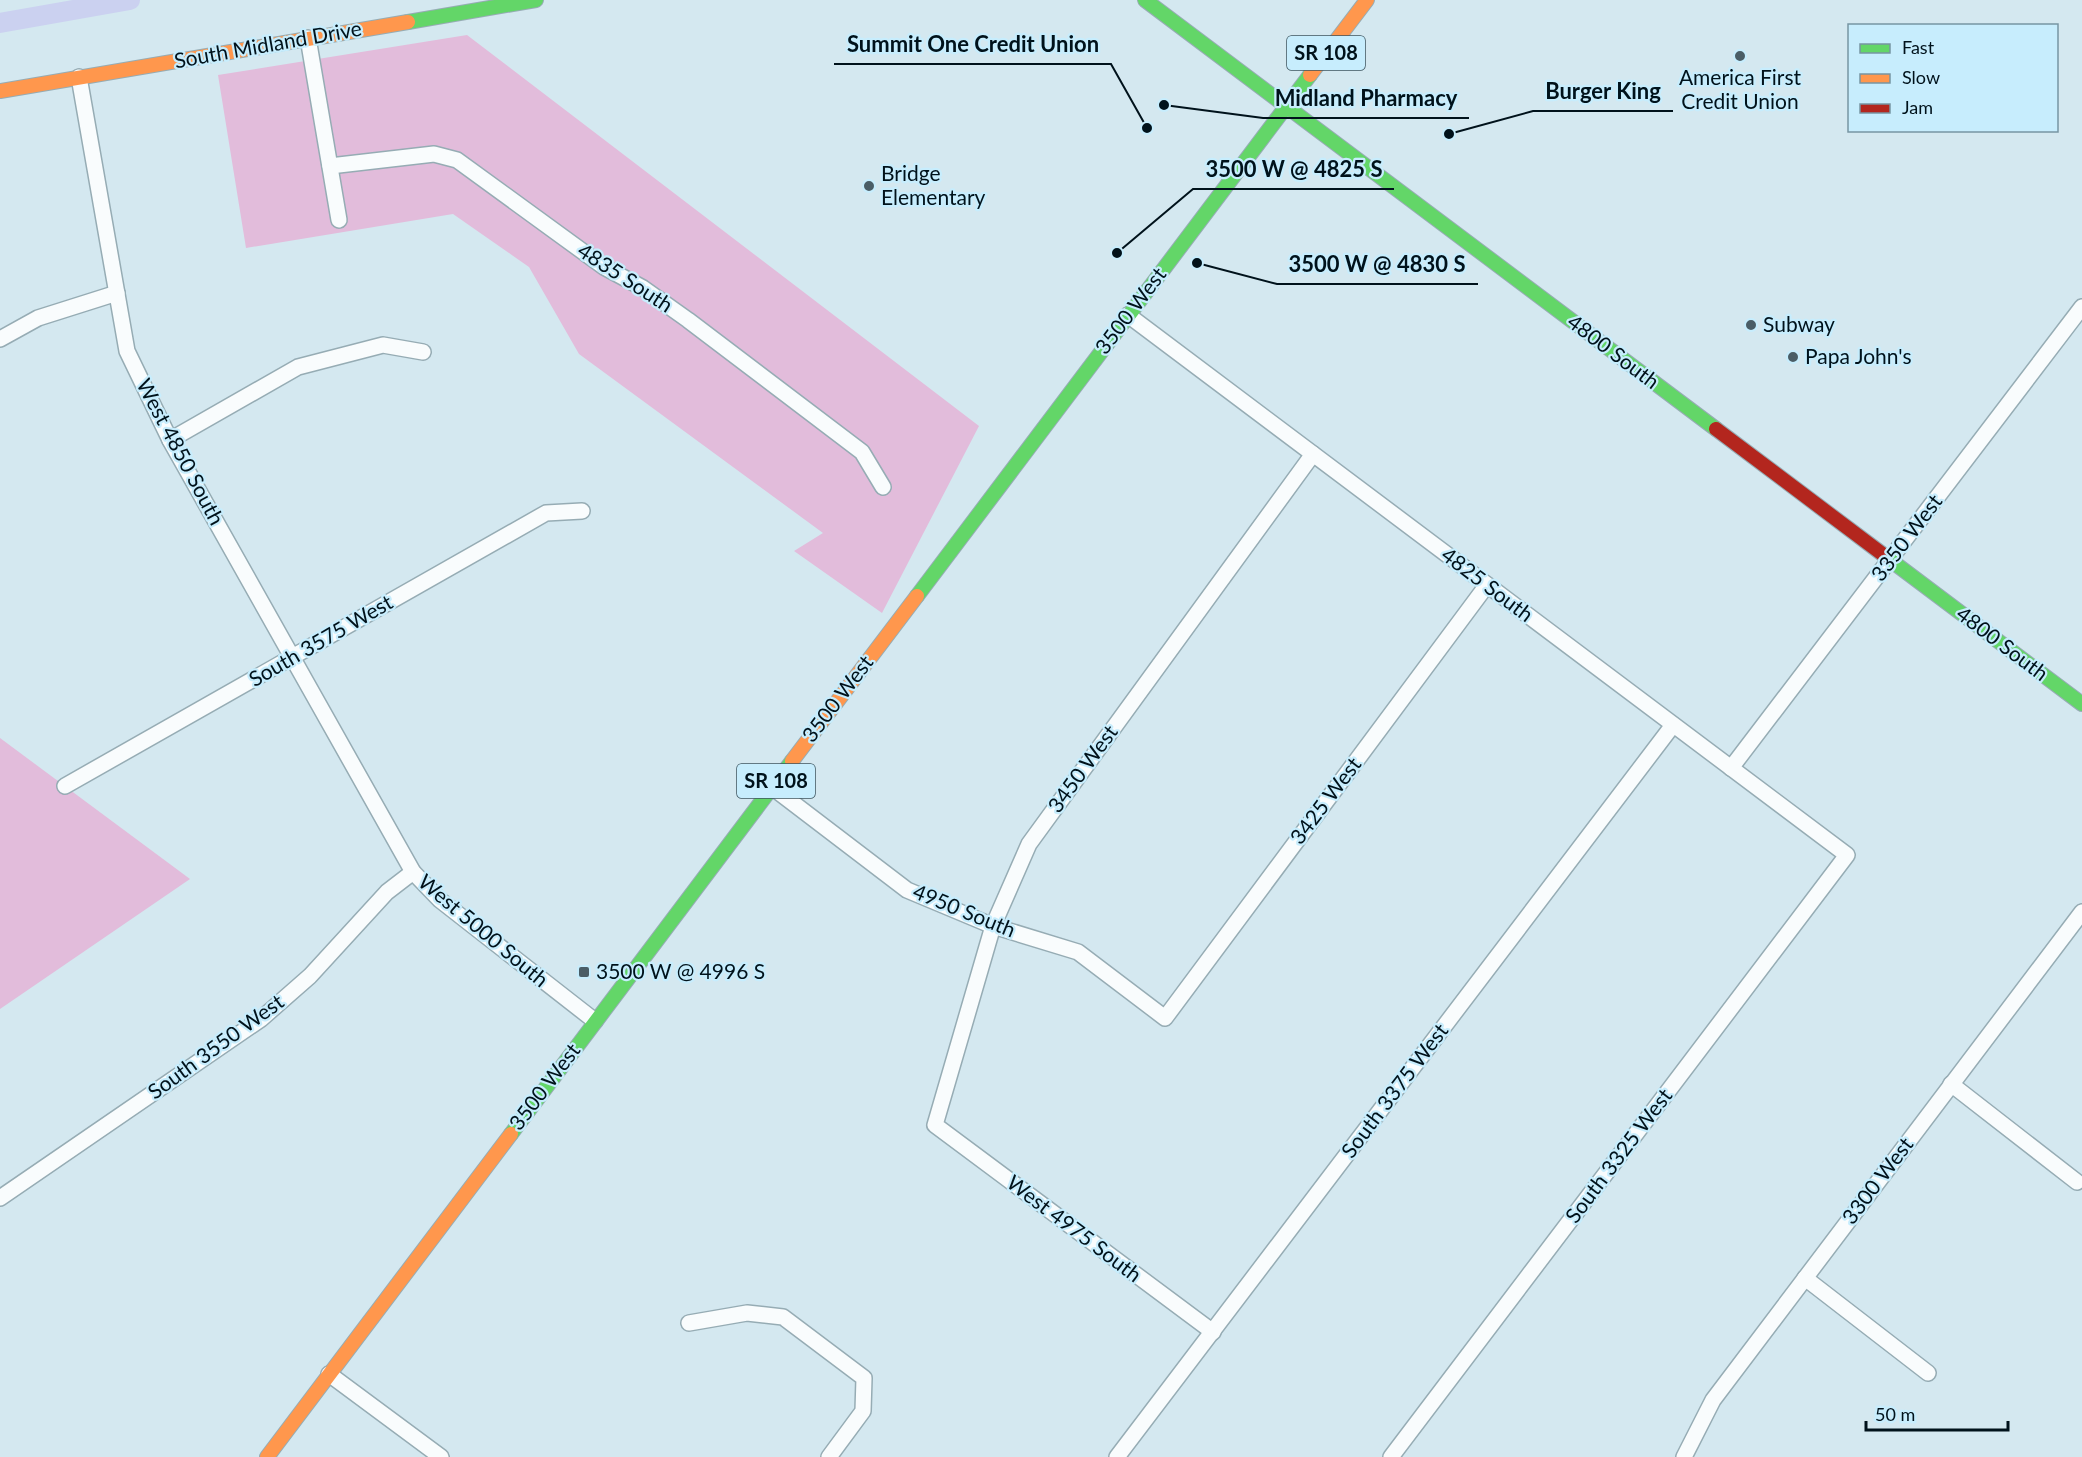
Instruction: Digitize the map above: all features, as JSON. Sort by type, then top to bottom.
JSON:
[{"type":"main road","name":"South Midland Drive","points":[[0,91],[536,0]]},
{"type":"main road","name":"4800 South","points":[[1145,0],[2082,704]]},
{"type":"main road","name":"3500 West","points":[[267,1457],[1367,0]]},
{"type":"street","points":[[308,38],[339,220]]},
{"type":"street","name":"West 4850 South","points":[[79,77],[127,351],[170,440],[293,656],[368,796]]},
{"type":"street","name":"4835 South","points":[[330,166],[434,154],[457,160],[604,267],[643,288],[688,320],[844,438],[862,452],[883,487]]},
{"type":"street","points":[[0,339],[38,318],[117,293]]},
{"type":"street","name":"3350 West","points":[[1731,768],[2082,307]]},
{"type":"street","name":"4825 South","points":[[1128,315],[1847,855]]},
{"type":"street","points":[[170,440],[298,367],[383,345],[423,352]]},
{"type":"street","name":"3450 West","points":[[935,1125],[993,926],[1029,844],[1313,454]]},
{"type":"street","name":"South 3575 West","points":[[65,786],[546,513],[582,511]]},
{"type":"street","name":"3425 West","points":[[1165,1018],[1487,585]]},
{"type":"street","name":"South 3375 West","points":[[1118,1457],[1673,725]]},
{"type":"street","name":"4950 South","points":[[772,787],[907,890],[993,926],[1078,952],[1165,1018]]},
{"type":"street","name":"West 5000 South","points":[[368,796],[413,872],[440,900],[595,1022]]},
{"type":"street","name":"South 3325 West","points":[[1391,1457],[1847,855]]},
{"type":"street","name":"South 3550 West","points":[[0,1198],[261,1019],[310,976],[387,892],[413,872]]},
{"type":"street","name":"3300 West","points":[[1683,1457],[1713,1400],[2082,912]]},
{"type":"street","points":[[1951,1084],[2077,1182]]},
{"type":"street","name":"West 4975 South","points":[[935,1125],[1213,1332]]},
{"type":"street","points":[[1805,1278],[1928,1373]]},
{"type":"street","points":[[689,1323],[747,1313],[783,1317],[864,1378],[863,1411],[829,1457]]},
{"type":"street","points":[[329,1374],[441,1457]]},
{"type":"shaded area","points":[[467,35],[979,426],[882,613],[794,551],[823,533],[579,354],[529,267],[453,214],[246,248],[218,75]]},
{"type":"shaded area","points":[[0,738],[190,879],[0,1009]]},
{"type":"waterway","points":[[0,23],[130,0]]},
{"type":"traffic: fast","points":[[408,22],[536,0]]},
{"type":"traffic: fast","points":[[1145,0],[1716,429]]},
{"type":"traffic: fast","points":[[917,596],[1310,75]]},
{"type":"traffic: fast","points":[[1885,556],[2082,704]]},
{"type":"traffic: fast","points":[[511,1134],[792,761]]},
{"type":"traffic: slow","points":[[1310,75],[1367,0]]},
{"type":"traffic: slow","points":[[0,91],[408,22]]},
{"type":"traffic: slow","points":[[792,761],[917,596]]},
{"type":"traffic: slow","points":[[267,1457],[511,1134]]},
{"type":"traffic: jam","points":[[1716,429],[1885,556]]},
{"type":"place","name":"America First Credit Union","points":[[1740,56]]},
{"type":"place","name":"Midland Pharmacy","points":[[1164,105]]},
{"type":"place","name":"Summit One Credit Union","points":[[1147,128]]},
{"type":"place","name":"Burger King","points":[[1449,134]]},
{"type":"place","name":"Bridge Elementary","points":[[869,186]]},
{"type":"place","name":"3500 W @ 4825 S","points":[[1117,253]]},
{"type":"place","name":"3500 W @ 4830 S","points":[[1197,263]]},
{"type":"place","name":"Subway","points":[[1751,325]]},
{"type":"place","name":"Papa John's","points":[[1793,357]]},
{"type":"place","name":"3500 W @ 4996 S","points":[[584,972]]}]
